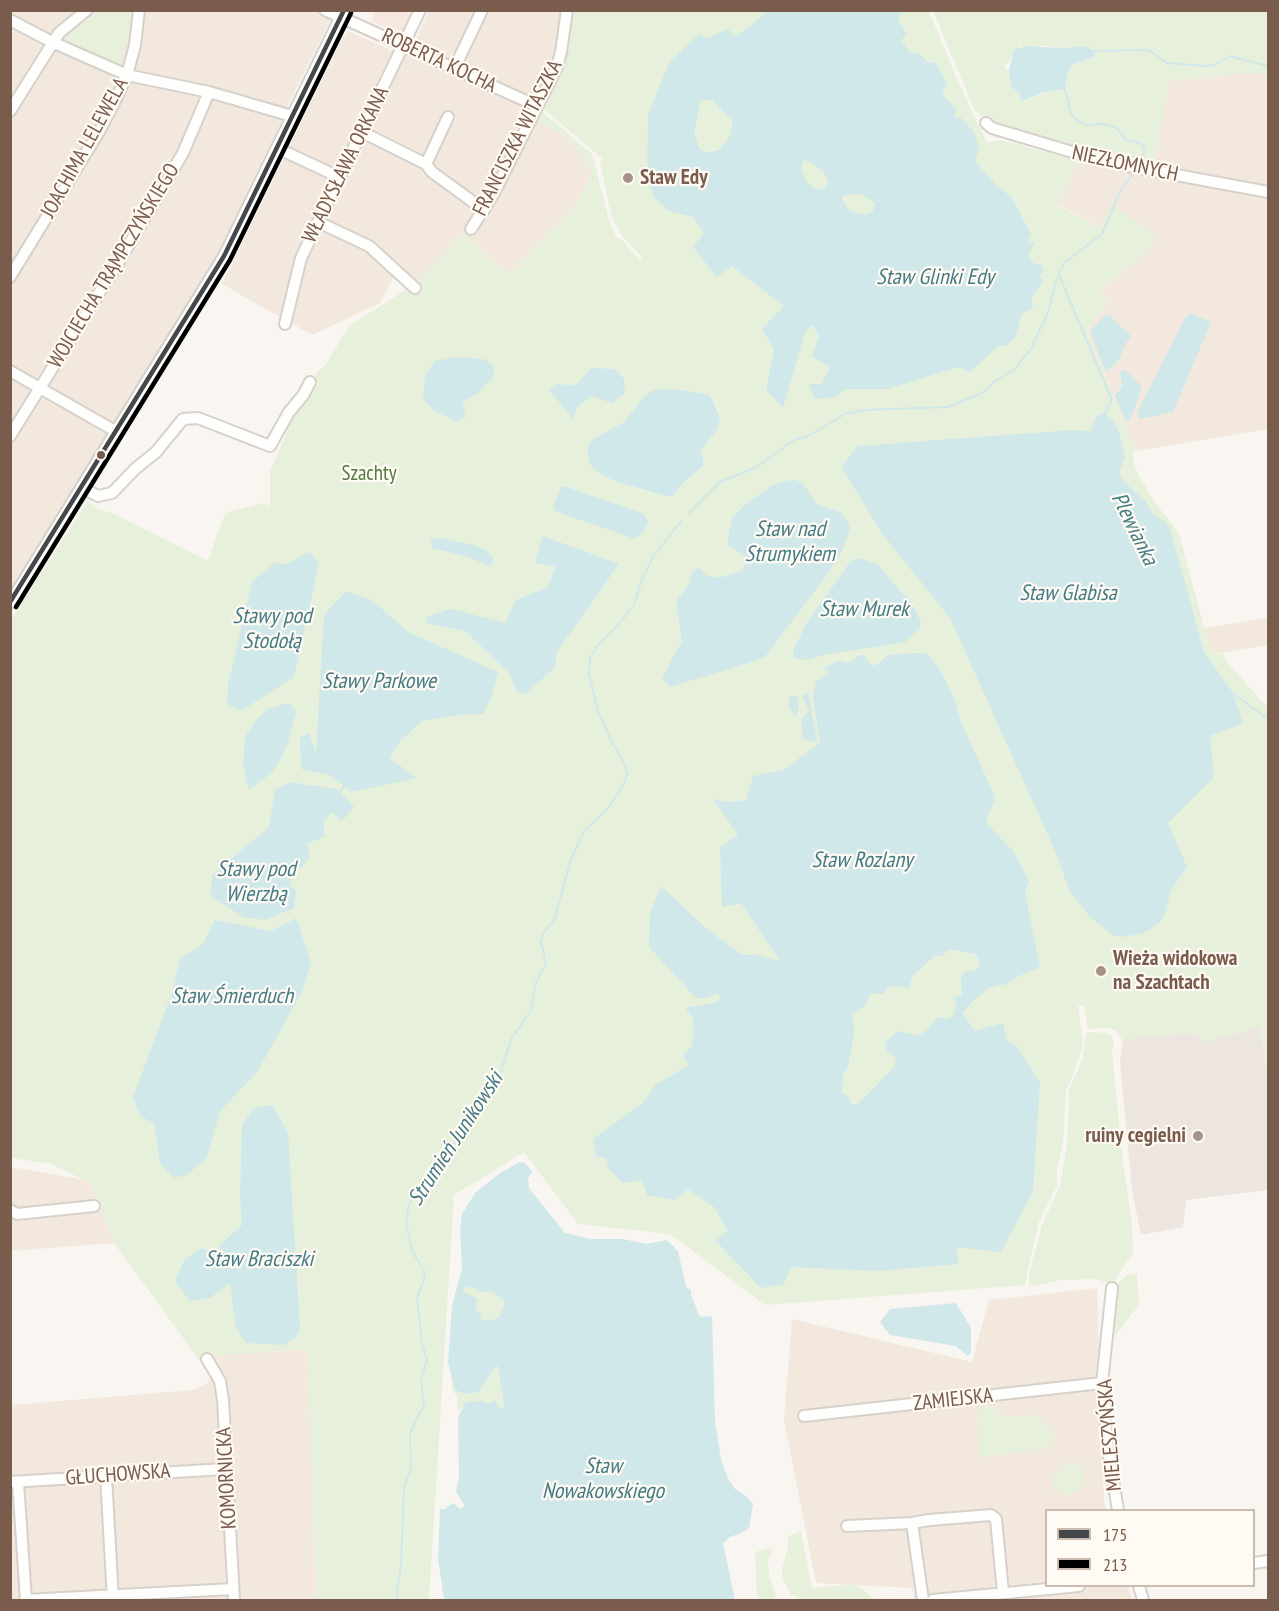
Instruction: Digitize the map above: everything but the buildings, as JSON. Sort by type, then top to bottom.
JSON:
[{"type":"street","points":[[10,111],[52,42],[70,22],[87,10]]},
{"type":"street","name":"JOACHIMA LELEWELA","points":[[10,277],[100,130],[127,75],[135,45],[139,10]]},
{"type":"street","name":"ROBERTA KOCHA","points":[[325,10],[342,14],[454,69],[537,106]]},
{"type":"street","name":"WŁADYSŁAWA ORKANA","points":[[285,324],[300,258],[420,10]]},
{"type":"street","points":[[454,69],[482,10]]},
{"type":"street","name":"FRANCISZKA WITASZKA","points":[[471,229],[484,210],[560,57],[567,10]]},
{"type":"street","points":[[10,603],[224,256],[342,14]]},
{"type":"street","points":[[10,20],[52,42],[127,75],[209,92],[292,116]]},
{"type":"street","name":"WOJCIECHA TRĄMPCZYŃSKIEGO","points":[[10,436],[183,153],[209,92]]},
{"type":"street","points":[[426,164],[448,117]]},
{"type":"street","name":"NIEZŁOMNYCH","points":[[986,123],[992,128],[1064,151],[1128,166],[1269,192]]},
{"type":"street","points":[[362,132],[426,164],[432,172],[484,210]]},
{"type":"street","points":[[277,148],[339,177]]},
{"type":"street","points":[[318,222],[369,246],[415,288]]},
{"type":"street","points":[[10,371],[117,432]]},
{"type":"street","points":[[82,488],[98,496],[112,493],[135,469],[156,452],[183,419],[198,418],[270,446],[283,421],[304,394],[310,382]]},
{"type":"street","points":[[10,1210],[17,1214],[94,1206]]},
{"type":"street","name":"MIELESZYŃSKA","points":[[1112,1288],[1102,1383],[1108,1451],[1118,1509]]},
{"type":"street","name":"KOMORNICKA","points":[[207,1359],[220,1380],[234,1595]]},
{"type":"street","name":"ZAMIEJSKA","points":[[804,1416],[1102,1383]]},
{"type":"street","name":"GŁUCHOWSKA","points":[[14,1482],[225,1469]]},
{"type":"street","points":[[106,1476],[112,1598]]},
{"type":"street","points":[[14,1482],[25,1600],[234,1595]]},
{"type":"street","points":[[847,1526],[912,1523],[991,1515],[996,1519],[1002,1592]]},
{"type":"street","points":[[912,1523],[923,1600]]},
{"type":"street","points":[[933,1600],[1066,1587]]},
{"type":"shaded area","points":[[11,11],[101,11],[82,22],[68,34],[129,33],[132,11],[335,11],[289,103],[227,242],[11,594]]},
{"type":"shaded area","points":[[374,11],[414,11],[402,36],[372,21]]},
{"type":"shaded area","points":[[429,11],[563,11],[555,61],[535,120],[565,135],[593,171],[574,208],[509,275],[463,233],[417,283],[393,278],[380,303],[312,335],[222,284],[343,37],[348,31],[397,53],[413,45]]},
{"type":"shaded area","points":[[1248,73],[1268,74],[1268,429],[1136,451],[1087,330],[1110,300],[1098,291],[1146,253],[1112,206],[1101,228],[1058,204],[1078,161],[1153,177],[1168,81]]},
{"type":"shaded area","points":[[1268,618],[1268,645],[1213,654],[1210,649],[1204,628]]},
{"type":"shaded area","name":"ruiny cegielni","points":[[1260,1027],[1268,1082],[1268,1190],[1186,1200],[1183,1227],[1141,1235],[1132,1190],[1120,1062],[1123,1038]]},
{"type":"shaded area","points":[[11,1167],[86,1180],[90,1183],[114,1243],[11,1251]]},
{"type":"shaded area","points":[[1097,1288],[1104,1501],[1107,1509],[1045,1509],[1045,1587],[1128,1587],[1132,1600],[916,1600],[911,1588],[816,1583],[784,1420],[792,1319],[972,1362],[989,1300]]},
{"type":"shaded area","points":[[307,1349],[317,1600],[11,1600],[11,1405],[194,1390],[208,1383],[210,1375],[197,1357]]},
{"type":"green space","points":[[101,11],[132,11],[129,33],[119,67],[63,41],[77,26]]},
{"type":"green space","name":"Szachty","points":[[569,11],[929,11],[987,143],[1001,140],[1078,161],[1058,205],[1100,228],[1112,205],[1158,236],[1146,253],[1098,291],[1110,300],[1087,330],[1136,451],[1133,453],[1138,474],[1154,501],[1179,534],[1210,649],[1214,654],[1223,653],[1227,662],[1268,708],[1268,1082],[1260,1027],[1205,1043],[1198,1035],[1187,1034],[1122,1040],[1117,1032],[1109,1028],[1088,1029],[1084,1005],[1078,1006],[1083,1043],[1066,1091],[1063,1143],[1057,1170],[1057,1186],[1039,1222],[1025,1285],[765,1305],[670,1234],[578,1224],[524,1152],[454,1195],[429,1600],[317,1600],[307,1349],[197,1357],[114,1243],[90,1183],[51,1164],[11,1158],[10,621],[88,501],[98,509],[112,513],[208,561],[225,513],[263,503],[270,506],[270,472],[307,383],[326,364],[349,326],[417,283],[463,233],[509,275],[574,208],[593,171],[565,135],[534,120],[540,110],[592,154],[614,237],[620,238],[641,261],[642,258],[622,236],[612,218],[600,163],[603,159],[541,107]],"holes":[[[425,376],[478,393],[461,403],[466,417]],[[556,384],[576,385],[591,396],[576,409]],[[660,389],[704,394],[712,399],[719,411],[710,439],[701,450],[704,465],[681,485],[676,493],[668,497],[620,483],[598,472],[593,439],[624,422]],[[432,548],[494,560],[491,566],[460,555]],[[535,563],[619,564],[557,652],[555,667],[541,679],[517,692],[509,673],[465,631],[478,618],[505,623],[516,600],[548,587],[555,567]]]},
{"type":"green space","points":[[933,11],[1268,11],[1268,74],[1248,73],[1169,81],[1155,165],[1075,149],[1002,125],[982,117],[974,109]],"holes":[[[1087,46],[1095,55],[1072,65],[1067,74],[1065,89],[1051,89],[1025,101],[1020,100],[1020,95],[1011,87],[1009,70],[1005,69],[1005,65],[1010,62],[1019,47]]]},
{"type":"green space","points":[[1089,1032],[1111,1035],[1114,1042],[1112,1052],[1132,1224],[1133,1253],[1112,1284],[1095,1279],[1061,1280],[1032,1286],[1029,1285],[1029,1275],[1042,1225],[1060,1186],[1067,1145],[1069,1091],[1083,1057],[1086,1034]]},
{"type":"green space","points":[[1137,1274],[1139,1305],[1114,1337],[1118,1286],[1127,1275]]},
{"type":"green space","points":[[473,1287],[483,1292],[492,1292],[505,1302],[499,1318],[486,1321],[480,1318],[476,1310],[476,1299],[462,1291],[463,1288]]},
{"type":"green space","points":[[499,1366],[505,1411],[488,1404],[462,1407],[460,1411],[457,1407],[458,1397],[452,1390],[452,1377],[455,1390],[465,1394],[487,1379],[495,1367]]},
{"type":"green space","points":[[987,1405],[998,1408],[999,1412],[1007,1417],[1038,1415],[1055,1436],[1049,1447],[979,1457],[978,1410]]},
{"type":"green space","points":[[1071,1462],[1082,1467],[1086,1483],[1077,1492],[1067,1496],[1056,1491],[1052,1483],[1053,1476],[1062,1470],[1065,1463]]},
{"type":"green space","points":[[801,1531],[812,1588],[856,1584],[875,1600],[800,1600],[795,1595],[791,1596],[782,1576],[782,1569],[788,1538]]},
{"type":"green space","points":[[773,1549],[768,1561],[769,1576],[776,1595],[774,1600],[761,1600],[757,1596],[755,1555],[758,1551]]},
{"type":"water","name":"Staw Glinki Edy","points":[[768,10],[898,11],[901,13],[898,19],[907,35],[901,40],[909,52],[921,55],[927,62],[936,63],[947,84],[942,94],[957,110],[953,117],[961,118],[974,132],[979,148],[975,161],[995,184],[1012,198],[1031,234],[1028,240],[1035,244],[1028,254],[1033,263],[1042,265],[1044,271],[1040,275],[1043,281],[1031,299],[1033,307],[1021,315],[1016,336],[1006,346],[998,346],[970,372],[958,367],[888,389],[845,389],[835,397],[814,399],[809,384],[822,384],[830,367],[812,356],[819,336],[813,325],[805,332],[783,408],[766,390],[774,349],[762,329],[784,306],[732,266],[717,277],[693,247],[704,233],[693,217],[669,211],[654,197],[647,180],[648,115],[669,63],[699,34],[707,38],[728,29],[735,37]],"holes":[[[701,100],[712,100],[733,122],[729,138],[719,150],[707,153],[699,148],[694,132]],[[803,160],[812,163],[824,172],[828,183],[823,189],[815,189],[805,180],[801,167]],[[848,194],[863,195],[875,203],[873,211],[866,215],[849,211],[841,197]]]},
{"type":"water","points":[[1026,46],[1062,48],[1087,46],[1095,55],[1072,65],[1067,74],[1065,89],[1043,92],[1023,101],[1020,99],[1020,94],[1011,87],[1009,70],[1014,50]]},
{"type":"water","points":[[1190,313],[1211,322],[1173,412],[1140,419],[1138,411],[1184,320]]},
{"type":"water","points":[[1105,315],[1109,315],[1131,336],[1124,346],[1120,359],[1106,372],[1090,332]]},
{"type":"water","points":[[456,357],[483,359],[493,365],[494,376],[478,393],[462,403],[466,417],[456,421],[434,411],[423,399],[425,376],[435,361]]},
{"type":"water","points":[[591,368],[615,369],[624,379],[625,393],[612,403],[591,396],[576,409],[574,420],[549,390],[556,384],[576,385]]},
{"type":"water","points":[[1125,369],[1141,386],[1130,420],[1125,420],[1115,396],[1122,386],[1120,372]]},
{"type":"water","points":[[660,389],[709,395],[720,417],[718,428],[701,450],[704,465],[681,485],[674,495],[669,497],[608,478],[591,466],[588,456],[588,446],[593,439],[624,422],[645,396]]},
{"type":"water","name":"Staw Glabisa","points":[[1104,413],[1111,418],[1118,429],[1125,457],[1119,472],[1123,481],[1170,529],[1204,652],[1233,693],[1243,723],[1210,736],[1214,777],[1168,823],[1187,867],[1171,890],[1165,914],[1158,924],[1149,930],[1141,934],[1121,937],[1113,935],[1090,917],[1069,890],[1057,855],[950,618],[884,536],[841,467],[858,446],[1073,430],[1091,431],[1096,416]]},
{"type":"water","name":"Staw nad Strumykiem","points":[[796,480],[803,484],[818,505],[840,512],[849,523],[850,530],[842,551],[829,572],[764,658],[670,687],[662,678],[682,641],[676,602],[689,584],[692,572],[699,568],[706,575],[718,578],[737,573],[743,568],[747,559],[729,546],[732,518],[747,503],[773,485]]},
{"type":"water","points":[[564,486],[644,514],[648,521],[643,533],[635,539],[555,511],[553,506]]},
{"type":"water","name":"Stawy Parkowe","points":[[543,536],[619,564],[557,652],[555,667],[526,694],[517,692],[509,673],[465,631],[426,623],[426,617],[451,609],[505,623],[516,600],[548,587],[555,567],[535,563]]},
{"type":"water","points":[[439,538],[474,545],[487,551],[494,560],[491,566],[432,548],[430,539]]},
{"type":"water","name":"Stawy pod Stodołą","points":[[310,552],[319,564],[294,677],[241,711],[227,704],[228,685],[252,582],[274,563],[286,564]]},
{"type":"water","name":"Staw Murek","points":[[859,558],[877,564],[909,598],[921,622],[920,628],[905,642],[824,655],[808,660],[794,658],[794,649],[806,624],[848,565]]},
{"type":"water","name":"Stawy Parkowe","points":[[346,591],[372,600],[408,632],[498,672],[491,698],[483,714],[422,721],[401,740],[389,758],[417,778],[351,792],[330,775],[301,769],[300,738],[309,732],[316,754],[324,615]]},
{"type":"water","name":"Staw Rozlany","points":[[925,653],[942,673],[994,795],[995,801],[988,814],[987,824],[1013,851],[1029,880],[1025,893],[1040,967],[1015,978],[1004,986],[1003,984],[989,988],[962,1013],[975,1031],[1003,1023],[1007,1041],[1016,1045],[1040,1083],[1033,1191],[1001,1252],[957,1247],[958,1264],[877,1271],[791,1267],[784,1284],[761,1288],[715,1240],[728,1231],[714,1207],[688,1189],[674,1200],[647,1195],[642,1180],[623,1183],[608,1168],[606,1158],[596,1157],[593,1139],[644,1102],[655,1085],[689,1065],[683,1056],[691,1047],[694,1035],[693,1019],[686,1009],[715,1003],[720,999],[718,994],[696,998],[649,947],[650,914],[661,886],[709,931],[743,955],[758,955],[780,961],[741,903],[722,907],[720,847],[738,835],[713,799],[732,802],[746,800],[753,776],[783,770],[820,743],[813,697],[816,682],[828,673],[827,670],[822,669],[840,660],[844,663],[851,662],[857,656],[864,655],[871,666],[878,664],[888,655]],"holes":[[[949,949],[975,954],[980,961],[977,970],[965,972],[961,978],[962,994],[953,998],[957,1004],[953,1016],[947,1019],[938,1017],[928,1029],[918,1036],[898,1031],[885,1043],[887,1051],[896,1059],[895,1066],[859,1103],[851,1105],[849,1097],[842,1092],[843,1075],[848,1067],[854,1034],[853,1015],[866,1004],[870,994],[883,994],[889,986],[909,988],[912,977],[935,955],[942,956]]]},
{"type":"water","points":[[808,693],[817,740],[813,742],[803,739],[801,720],[809,711],[802,695]]},
{"type":"water","points":[[790,696],[797,696],[799,705],[797,716],[793,714],[788,704]]},
{"type":"water","name":"Stawy pod Stodołą","points":[[290,704],[296,711],[288,742],[271,773],[249,790],[243,766],[245,737],[256,720],[268,709]]},
{"type":"water","name":"Stawy pod Wierzbą","points":[[289,782],[337,789],[354,807],[342,821],[332,812],[323,823],[325,836],[307,844],[310,857],[301,868],[292,868],[290,885],[296,891],[294,908],[264,920],[243,917],[210,895],[213,874],[269,827],[275,790]]},
{"type":"water","name":"Staw Śmierduch","points":[[296,918],[311,962],[302,992],[257,1072],[220,1111],[207,1157],[187,1175],[174,1178],[160,1163],[154,1123],[140,1116],[133,1097],[172,993],[180,958],[203,944],[215,920],[271,931]]},
{"type":"water","name":"Staw Braciszki","points":[[272,1105],[288,1133],[300,1328],[295,1338],[283,1345],[246,1343],[236,1328],[230,1283],[210,1298],[190,1301],[175,1281],[184,1261],[201,1248],[219,1255],[220,1245],[242,1225],[240,1198],[242,1125],[254,1108]]},
{"type":"water","name":"Staw Nowakowskiego","points":[[520,1162],[525,1163],[532,1171],[528,1179],[529,1188],[565,1233],[591,1239],[623,1239],[646,1244],[667,1240],[678,1251],[686,1287],[691,1290],[700,1317],[712,1316],[715,1422],[721,1459],[728,1479],[735,1489],[753,1504],[749,1528],[723,1543],[735,1600],[444,1600],[438,1558],[440,1509],[446,1509],[454,1503],[460,1509],[465,1506],[456,1491],[459,1477],[458,1417],[466,1402],[483,1401],[488,1404],[496,1400],[499,1408],[505,1410],[498,1366],[478,1392],[465,1394],[455,1390],[448,1363],[452,1306],[462,1268],[460,1231],[462,1214],[475,1193],[500,1173]],"holes":[[[473,1287],[483,1292],[492,1292],[505,1302],[499,1318],[486,1321],[480,1318],[481,1312],[476,1310],[477,1299],[463,1291],[464,1288]]]},
{"type":"water","points":[[956,1303],[971,1328],[971,1352],[968,1356],[955,1346],[890,1335],[880,1322],[890,1309]]},
{"type":"waterway","name":"Strumień Junikowski","points":[[1091,51],[1145,50],[1167,63],[1208,66],[1215,65],[1229,56],[1268,66]]},
{"type":"waterway","name":"Strumień Junikowski","points":[[1064,86],[1071,113],[1077,121],[1087,125],[1103,124],[1117,128],[1126,140],[1143,145],[1141,160]]},
{"type":"waterway","name":"Strumień Junikowski","points":[[688,514],[720,482],[757,467],[794,440],[808,436],[845,414],[864,410],[948,407],[982,393],[995,381],[1014,370],[1031,349],[1049,310],[1056,281],[1064,263],[1102,234],[1120,191],[1133,174]]},
{"type":"waterway","name":"Plewianka","points":[[1059,275],[1112,400],[1104,415]]},
{"type":"waterway","name":"Strumień Junikowski","points":[[397,1600],[401,1566],[404,1488],[411,1468],[410,1435],[424,1407],[421,1380],[427,1360],[422,1343],[417,1298],[425,1277],[412,1251],[406,1222],[408,1209],[411,1200],[436,1173],[501,1071],[512,1037],[531,1011],[536,982],[546,964],[541,942],[543,934],[555,918],[570,862],[584,831],[608,808],[623,786],[627,774],[624,763],[598,712],[589,673],[590,658],[598,645],[634,605],[641,582],[653,557],[681,521]]},
{"type":"waterway","name":"Plewianka","points":[[1232,693],[1268,719]]},
{"type":"waterway","points":[[340,792],[344,786]]},
{"type":"transit line","name":"175","points":[[10,602],[224,256],[344,10]]},
{"type":"transit line","name":"213","points":[[16,607],[230,260],[351,13]]},
{"type":"place","name":"Staw Edy","points":[[628,178]]},
{"type":"place","name":"Wieża widokowa na Szachtach","points":[[1101,971]]},
{"type":"place","name":"ruiny cegielni","points":[[1198,1136]]}]
